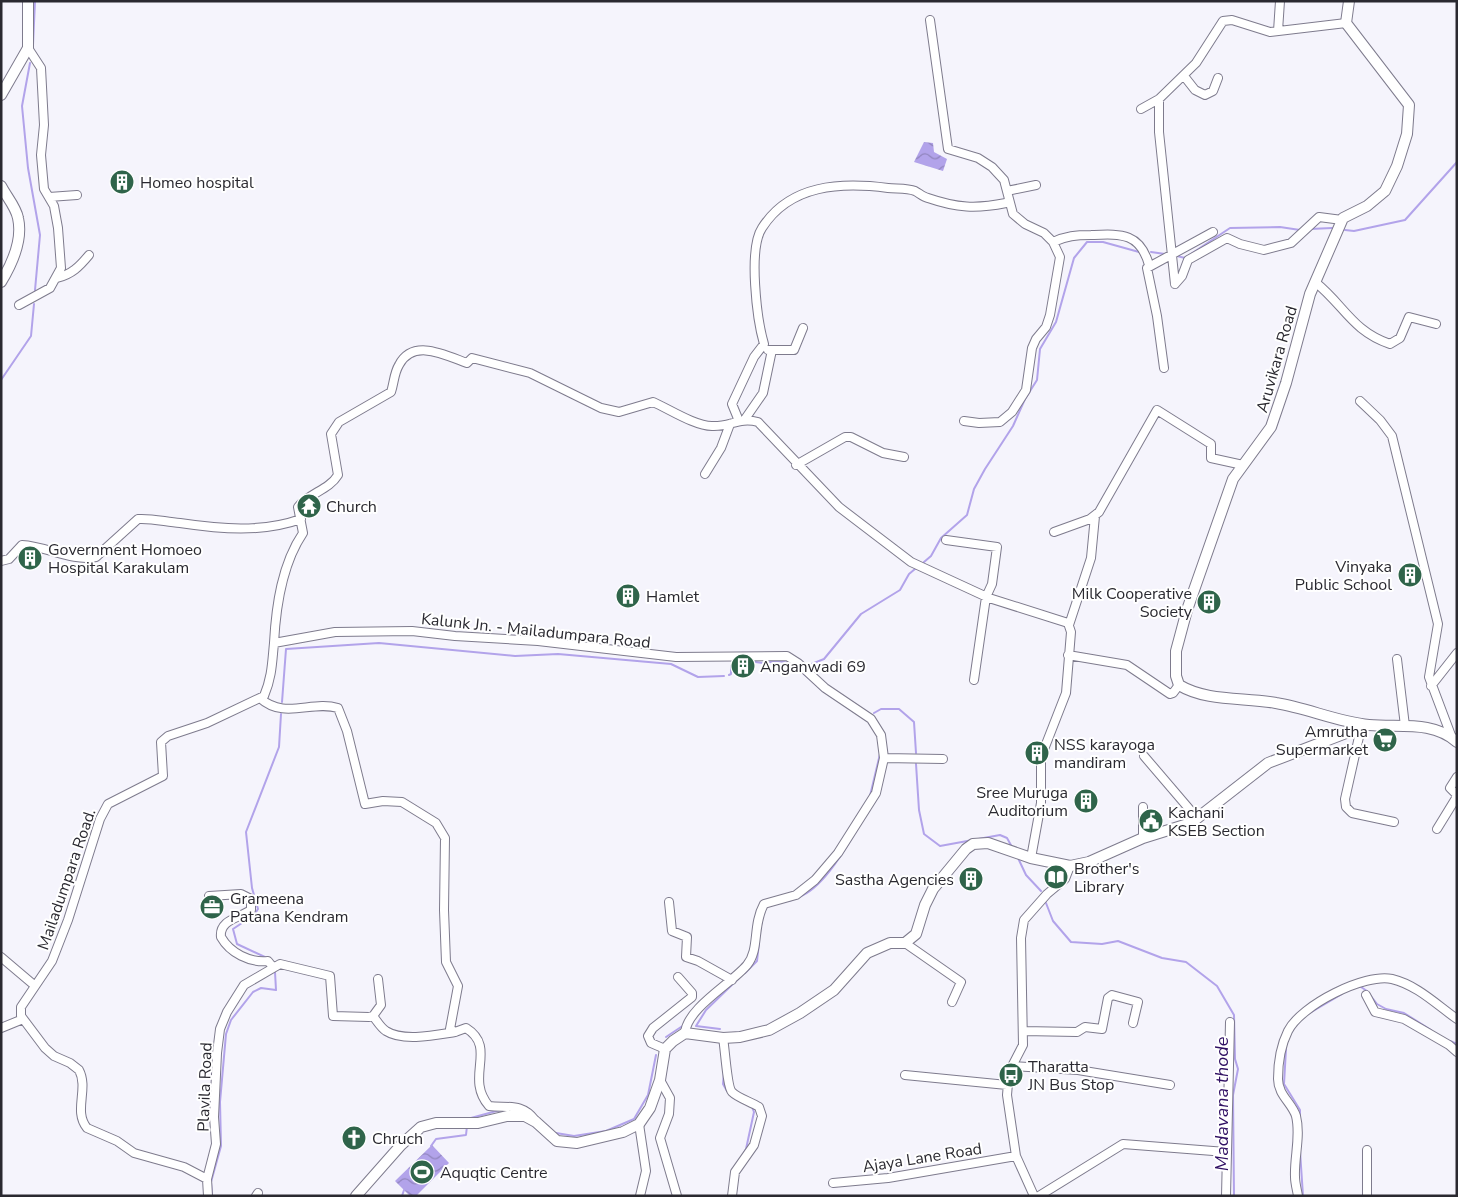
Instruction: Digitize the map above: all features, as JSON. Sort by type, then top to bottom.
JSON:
[{"type":"main road","points":[[1,95],[28,48],[28,1]]},
{"type":"main road","points":[[1342,220],[1366,206],[1385,191],[1397,166],[1407,134],[1408,105],[1346,22],[1349,1]]},
{"type":"main road","points":[[1,186],[18,217],[19,234],[10,268],[1,282]]},
{"type":"main road","name":"Aruvikara Road","points":[[1179,685],[1176,676],[1176,651],[1179,632],[1233,479],[1271,427],[1286,383],[1315,282],[1342,220]]},
{"type":"main road","points":[[1179,685],[1196,692],[1220,697],[1276,703],[1364,727],[1426,726],[1454,740]]},
{"type":"main road","points":[[356,1196],[401,1145],[421,1127],[436,1123],[490,1122],[507,1116],[525,1116],[536,1122],[557,1141],[577,1143],[623,1132],[639,1124],[650,1108],[660,1080],[665,1049],[685,1033],[723,1038],[740,1037],[768,1030],[800,1013],[834,990],[867,953],[890,943],[905,943],[916,934],[925,905],[933,889],[969,846],[988,843],[1031,858],[1070,866],[1089,862],[1144,838],[1191,822],[1268,763],[1364,727]]},
{"type":"street","points":[[1278,31],[1280,1]]},
{"type":"street","points":[[930,20],[948,149],[978,158],[992,166],[1004,180],[1011,211],[1025,224],[1044,233],[1053,242],[1060,257],[1058,276],[1046,327],[1036,339],[1032,348],[1026,390],[1012,412],[1000,422],[979,423],[964,420]]},
{"type":"street","points":[[1141,109],[1159,100],[1196,63],[1223,20],[1232,20],[1261,31],[1278,31],[1346,22]]},
{"type":"street","points":[[19,305],[24,300],[46,292],[57,278],[61,268],[61,252],[54,206],[44,189],[41,155],[44,125],[41,68],[28,48]]},
{"type":"street","points":[[1184,76],[1195,90],[1205,95],[1213,91],[1218,78]]},
{"type":"street","points":[[1159,100],[1159,132],[1175,284],[1182,276],[1188,260],[1226,238],[1240,244],[1264,250],[1291,243],[1319,217],[1342,220]]},
{"type":"street","points":[[803,328],[794,350],[768,350],[764,344],[760,328],[755,260],[761,229],[784,203],[810,190],[848,185],[915,191],[925,198],[961,208],[982,208],[1008,201]]},
{"type":"street","points":[[1007,190],[1036,185]]},
{"type":"street","points":[[49,197],[77,195]]},
{"type":"street","points":[[1164,368],[1157,316],[1146,270],[1149,265],[1213,232]]},
{"type":"street","points":[[1053,242],[1066,236],[1078,234],[1118,234],[1139,244],[1145,252],[1149,265]]},
{"type":"street","points":[[57,278],[69,275],[79,268],[88,255]]},
{"type":"street","points":[[1315,282],[1325,290],[1359,328],[1373,338],[1390,344],[1400,338],[1410,317],[1436,324]]},
{"type":"street","points":[[742,420],[732,404],[754,357],[764,344]]},
{"type":"street","points":[[455,1032],[450,1028],[450,1023],[458,986],[446,962],[444,910],[445,838],[436,823],[402,802],[383,801],[365,804],[347,731],[338,708],[282,708],[269,705],[260,698],[264,696],[272,676],[277,608],[289,556],[303,533],[298,507],[302,502],[332,483],[338,475],[331,434],[336,426],[339,422],[391,392],[402,360],[410,352],[422,349],[467,363],[472,358],[530,373],[601,408],[619,412],[653,402],[700,424],[712,426],[730,424],[742,420],[758,422],[796,465],[839,507],[911,562],[986,597],[1065,622],[1069,625]]},
{"type":"street","points":[[742,420],[763,393],[772,350]]},
{"type":"street","points":[[1360,401],[1380,420],[1392,436],[1438,624],[1429,671],[1432,686],[1454,740]]},
{"type":"street","points":[[1031,858],[1041,802],[1041,757],[1066,693],[1071,632],[1069,625],[1090,558],[1095,516],[1157,410],[1211,444],[1211,458],[1243,465]]},
{"type":"street","points":[[705,474],[721,448],[730,424]]},
{"type":"street","points":[[796,465],[846,437],[851,437],[892,456],[904,456]]},
{"type":"street","points":[[1054,532],[1095,516]]},
{"type":"street","points":[[1,561],[9,559],[22,545],[36,545],[76,558],[96,557],[138,519],[147,518],[182,524],[249,530],[286,525],[301,519]]},
{"type":"street","points":[[946,540],[997,547],[992,584],[986,597],[974,680]]},
{"type":"street","name":"Kalunk Jn. - Mailadumpara Road","points":[[274,643],[335,632],[412,631],[455,636],[538,641],[676,657],[787,656],[825,688],[871,718],[881,735],[884,758]]},
{"type":"street","points":[[1432,686],[1457,653]]},
{"type":"street","points":[[1068,655],[1128,665],[1170,694],[1179,685]]},
{"type":"street","points":[[1397,659],[1405,726]]},
{"type":"street","name":"Mailadumpara Road.","points":[[23,1019],[21,1007],[34,985],[52,961],[100,819],[108,804],[163,776],[162,742],[168,736],[208,723],[260,698]]},
{"type":"street","points":[[1364,727],[1345,799],[1346,807],[1352,813],[1394,822]]},
{"type":"street","points":[[1144,756],[1197,818]]},
{"type":"street","points":[[685,1033],[690,1019],[747,966],[755,953],[756,926],[764,904],[796,895],[815,880],[838,853],[876,793],[884,758],[943,759]]},
{"type":"street","points":[[1437,828],[1456,798],[1456,794],[1450,788],[1457,777]]},
{"type":"street","points":[[1143,807],[1144,838]]},
{"type":"street","points":[[1034,1196],[1016,1156],[1007,1085],[1009,1072],[1021,1053],[1024,1031],[1021,963],[1024,920],[1047,894],[1065,879],[1070,866]]},
{"type":"street","points":[[209,896],[241,894],[252,899],[251,910],[226,922],[221,930],[221,937],[226,945],[256,962],[268,961],[272,966],[280,964],[330,976],[333,1016],[342,1018],[373,1016]]},
{"type":"street","points":[[668,902],[672,931],[687,937],[686,958],[698,961],[732,980]]},
{"type":"street","points":[[905,943],[961,982],[952,1002]]},
{"type":"street","points":[[1,957],[34,985]]},
{"type":"street","name":"Plavila Road","points":[[207,1179],[216,1144],[214,1117],[220,1029],[227,1012],[244,985],[272,966]]},
{"type":"street","points":[[665,1049],[651,1042],[648,1036],[653,1028],[692,996],[692,993],[678,977]]},
{"type":"street","points":[[373,1016],[381,1005],[378,978]]},
{"type":"street","points":[[1298,1196],[1295,1177],[1298,1151],[1296,1116],[1280,1090],[1278,1080],[1280,1057],[1288,1032],[1295,1020],[1309,1009],[1355,984],[1376,978],[1395,980],[1420,992],[1457,1019]]},
{"type":"street","points":[[1024,1031],[1077,1032],[1085,1027],[1102,1029],[1108,998],[1112,995],[1138,1002],[1133,1023]]},
{"type":"street","points":[[1366,995],[1375,1012],[1404,1019],[1449,1045],[1457,1052]]},
{"type":"street","points":[[373,1016],[384,1030],[392,1034],[429,1037],[466,1028],[476,1034],[481,1042],[479,1084],[482,1098],[489,1106],[511,1106],[527,1110],[536,1122]]},
{"type":"street","points":[[1,1028],[23,1019],[48,1052],[79,1070],[82,1087],[80,1111],[87,1128],[117,1141],[134,1152],[184,1167],[207,1179],[208,1196]]},
{"type":"street","points":[[1226,1196],[1230,1022]]},
{"type":"street","points":[[723,1038],[728,1060],[727,1080],[731,1091],[759,1107],[762,1116],[754,1145],[735,1172],[732,1196]]},
{"type":"street","points":[[1013,1066],[1078,1070],[1170,1084]]},
{"type":"street","points":[[905,1075],[1007,1085]]},
{"type":"street","points":[[660,1080],[670,1098],[669,1114],[660,1138],[677,1196]]},
{"type":"street","points":[[639,1124],[646,1171],[640,1196]]},
{"type":"street","points":[[1039,1196],[1123,1144],[1226,1152]]},
{"type":"street","points":[[1367,1150],[1367,1196]]},
{"type":"street","name":"Ajaya Lane Road","points":[[833,1183],[888,1178],[1016,1156]]},
{"type":"water","points":[[924,142],[933,143],[934,152],[947,159],[943,171],[914,162]]},
{"type":"water","name":"Aquqtic Centre","points":[[432,1145],[449,1163],[416,1196],[410,1196],[395,1181]]},
{"type":"waterway","points":[[33,45],[35,1]]},
{"type":"waterway","points":[[30,63],[22,106],[28,168],[40,235],[35,290]]},
{"type":"waterway","points":[[1345,230],[1354,231],[1405,220],[1457,162]]},
{"type":"waterway","points":[[1177,256],[1185,258],[1230,228],[1280,227],[1300,230]]},
{"type":"waterway","points":[[1310,229],[1332,228]]},
{"type":"waterway","points":[[924,562],[931,556],[941,538],[967,515],[974,489],[1013,426],[1025,399],[1037,380],[1040,349],[1056,322],[1074,258],[1087,242],[1103,242],[1139,252]]},
{"type":"waterway","points":[[1151,252],[1165,254]]},
{"type":"waterway","points":[[1,380],[31,336],[34,304]]},
{"type":"waterway","points":[[809,665],[824,659],[861,614],[900,590],[909,574],[915,569]]},
{"type":"waterway","points":[[282,702],[286,649],[379,643],[515,656],[558,654],[671,664],[698,677],[724,676]]},
{"type":"waterway","points":[[729,675],[731,674],[731,666],[740,660],[763,663],[779,661],[793,664],[823,691]]},
{"type":"waterway","points":[[874,713],[881,709],[899,709],[914,722],[916,753]]},
{"type":"waterway","points":[[267,958],[237,944],[233,929],[254,915],[258,909],[252,888],[246,832],[279,747],[281,714]]},
{"type":"waterway","points":[[870,796],[880,754]]},
{"type":"waterway","points":[[916,764],[919,810],[924,834],[940,846],[1000,835],[1007,838],[1012,847]]},
{"type":"waterway","points":[[799,897],[807,893],[823,879],[853,836]]},
{"type":"waterway","points":[[1018,858],[1026,875],[1041,891]]},
{"type":"waterway","points":[[782,902],[792,900]]},
{"type":"waterway","name":"Madavana thode","points":[[1046,903],[1053,921],[1071,942],[1102,944],[1118,941],[1162,958],[1186,962],[1217,986],[1234,1015],[1235,1059],[1238,1069],[1233,1095],[1234,1196]]},
{"type":"waterway","points":[[745,973],[757,961],[759,943]]},
{"type":"waterway","points":[[212,1196],[211,1182],[221,1146],[220,1102],[226,1034],[231,1020],[253,992],[261,988],[276,990],[275,972]]},
{"type":"waterway","points":[[720,1029],[696,1026],[706,1010],[739,978]]},
{"type":"waterway","points":[[1361,987],[1367,991],[1377,1004],[1386,1009],[1404,1013],[1431,1030]]},
{"type":"waterway","points":[[1308,1014],[1342,994]]},
{"type":"waterway","points":[[666,1037],[684,1025]]},
{"type":"waterway","points":[[1450,1041],[1457,1044]]},
{"type":"waterway","points":[[1286,1049],[1284,1084],[1300,1110],[1300,1122]]},
{"type":"waterway","points":[[556,1133],[574,1136],[606,1131],[634,1119],[648,1095],[656,1055]]},
{"type":"waterway","points":[[724,1072],[723,1084],[727,1091]]},
{"type":"waterway","points":[[743,1155],[754,1112],[752,1107]]},
{"type":"waterway","points":[[471,1118],[500,1110]]},
{"type":"waterway","points":[[539,1119],[552,1130]]},
{"type":"waterway","points":[[431,1146],[436,1139],[466,1135],[467,1126]]},
{"type":"waterway","points":[[1300,1151],[1303,1196]]},
{"type":"waterway","points":[[402,1196],[404,1190]]},
{"type":"place","name":"Homeo hospital","points":[[122,182]]},
{"type":"place","name":"Church","points":[[309,506]]},
{"type":"place","name":"Government Homoeo Hospital Karakulam","points":[[30,558]]},
{"type":"place","name":"Vinyaka Public School","points":[[1410,575]]},
{"type":"place","name":"Hamlet","points":[[628,596]]},
{"type":"place","name":"Milk Cooperative Society","points":[[1209,602]]},
{"type":"place","name":"Anganwadi 69","points":[[743,666]]},
{"type":"place","name":"Amrutha Supermarket","points":[[1385,740]]},
{"type":"place","name":"NSS karayoga mandiram","points":[[1037,753]]},
{"type":"place","name":"Sree Muruga Auditorium","points":[[1086,801]]},
{"type":"place","name":"Kachani KSEB Section","points":[[1151,821]]},
{"type":"place","name":"Brother's Library","points":[[1056,877]]},
{"type":"place","name":"Sastha Agencies","points":[[971,879]]},
{"type":"place","name":"Grameena Patana Kendram","points":[[212,907]]},
{"type":"place","name":"Tharatta JN Bus Stop","points":[[1011,1075]]},
{"type":"place","name":"Chruch","points":[[354,1138]]},
{"type":"place","name":"Aquqtic Centre","points":[[422,1172]]}]
